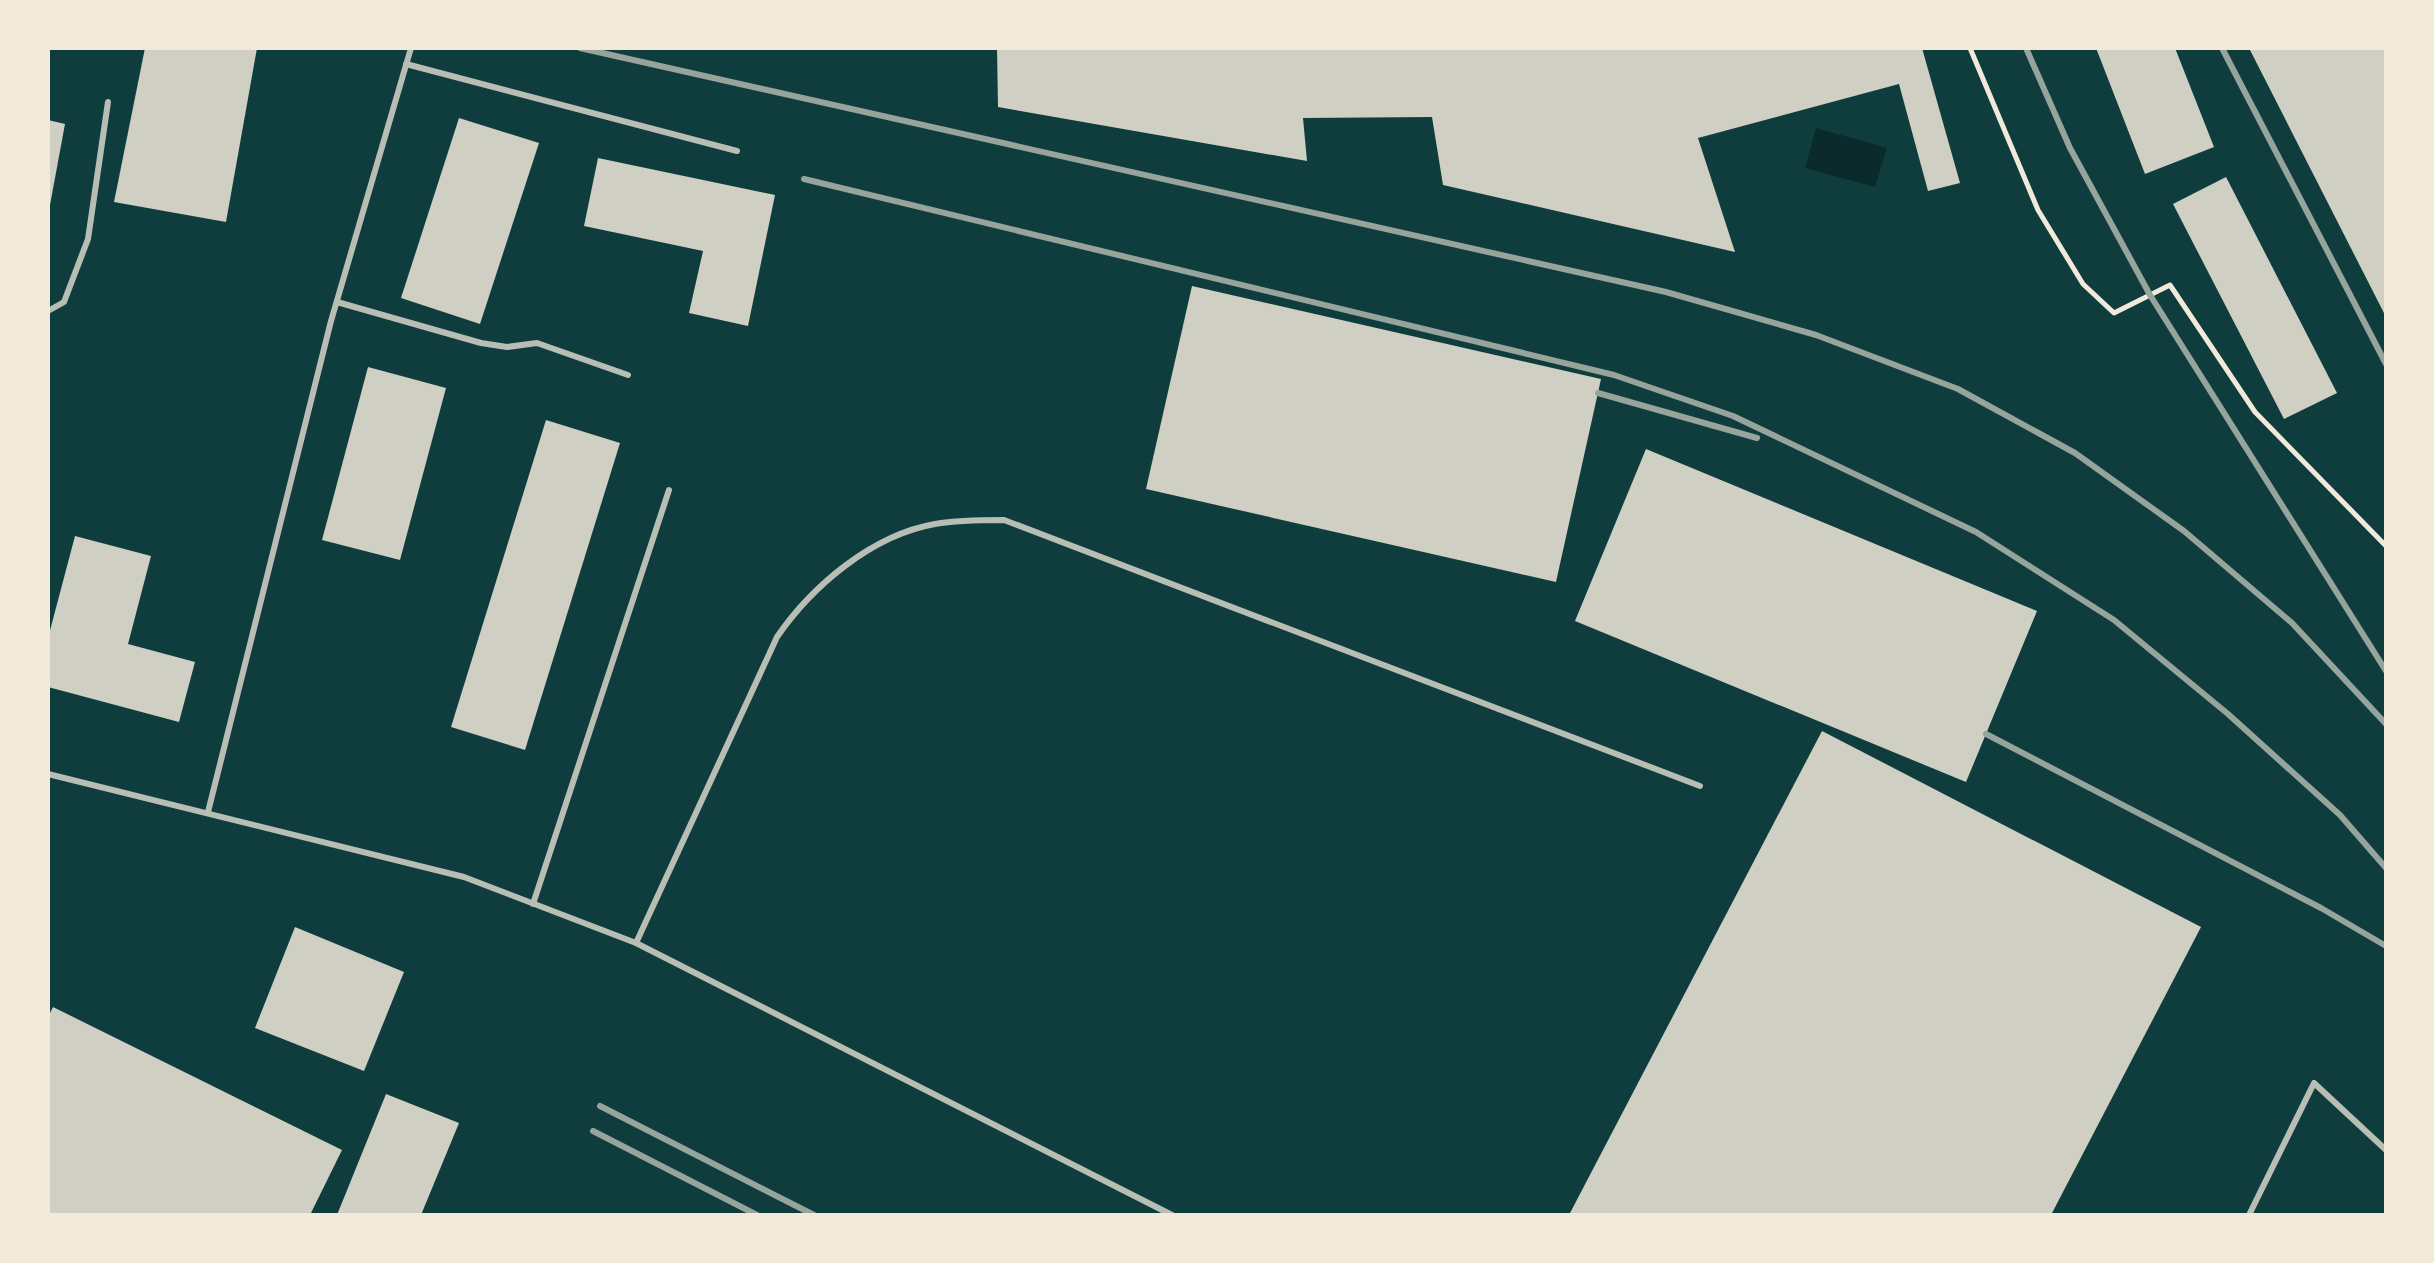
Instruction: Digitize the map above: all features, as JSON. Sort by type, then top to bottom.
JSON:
[{"type":"lane","points":[[208,812],[337,302],[411,48]]},
{"type":"lane","points":[[406,64],[737,151]]},
{"type":"lane","points":[[48,311],[64,302],[88,239],[108,102]]},
{"type":"lane","points":[[337,302],[481,343],[507,347],[537,343],[628,375]]},
{"type":"lane","points":[[533,904],[669,490]]},
{"type":"lane","points":[[636,943],[777,637],[795,610],[843,567],[899,536],[933,524],[1004,520],[1700,786]]},
{"type":"lane","points":[[48,774],[464,877],[636,943],[1172,1215]]},
{"type":"lane","points":[[2249,1215],[2314,1083],[2386,1150]]},
{"type":"path","points":[[1970,48],[2038,210],[2083,284],[2114,313],[2170,285],[2255,412],[2386,546]]},
{"type":"water","points":[[1816,128],[1887,148],[1875,187],[1805,168]]},
{"type":"building","points":[[145,48],[257,48],[226,222],[114,202]]},
{"type":"building","points":[[997,48],[1922,48],[1960,183],[1928,191],[1899,84],[1698,138],[1735,252],[1443,185],[1432,117],[1303,118],[1307,161],[998,107]]},
{"type":"building","points":[[2096,48],[2175,48],[2214,147],[2145,174]]},
{"type":"building","points":[[2249,48],[2386,48],[2386,317]]},
{"type":"building","points":[[459,118],[539,143],[480,324],[401,298]]},
{"type":"building","points":[[48,120],[65,124],[50,205],[48,205]]},
{"type":"building","points":[[598,158],[775,195],[748,326],[689,313],[703,251],[584,226]]},
{"type":"building","points":[[2226,177],[2337,393],[2284,419],[2173,204]]},
{"type":"building","points":[[1192,286],[1601,379],[1556,582],[1146,489]]},
{"type":"building","points":[[368,367],[446,388],[400,560],[322,540]]},
{"type":"building","points":[[546,420],[620,443],[525,750],[451,727]]},
{"type":"building","points":[[1646,449],[2037,611],[1966,782],[1575,621]]},
{"type":"building","points":[[75,536],[151,556],[128,644],[195,662],[179,722],[48,687],[48,638]]},
{"type":"building","points":[[1822,731],[2201,927],[2051,1215],[1569,1215]]},
{"type":"building","points":[[295,927],[404,972],[364,1071],[255,1028]]},
{"type":"building","points":[[53,1007],[342,1150],[310,1215],[48,1215],[48,1017]]},
{"type":"building","points":[[386,1094],[459,1123],[421,1215],[337,1215]]},
{"type":"railway","points":[[580,48],[1666,292],[1816,335],[1958,389],[2075,453],[2184,531],[2292,623],[2386,724]]},
{"type":"railway","points":[[2026,48],[2070,148],[2150,295],[2386,671]]},
{"type":"railway","points":[[2222,48],[2386,364]]},
{"type":"railway","points":[[804,179],[1614,375],[1733,416],[1976,532],[2114,620],[2228,714],[2340,815],[2386,868]]},
{"type":"railway","points":[[1598,393],[1757,438]]},
{"type":"railway","points":[[1986,734],[2321,908],[2386,946]]},
{"type":"railway","points":[[600,1106],[814,1215]]},
{"type":"railway","points":[[593,1131],[757,1215]]}]
